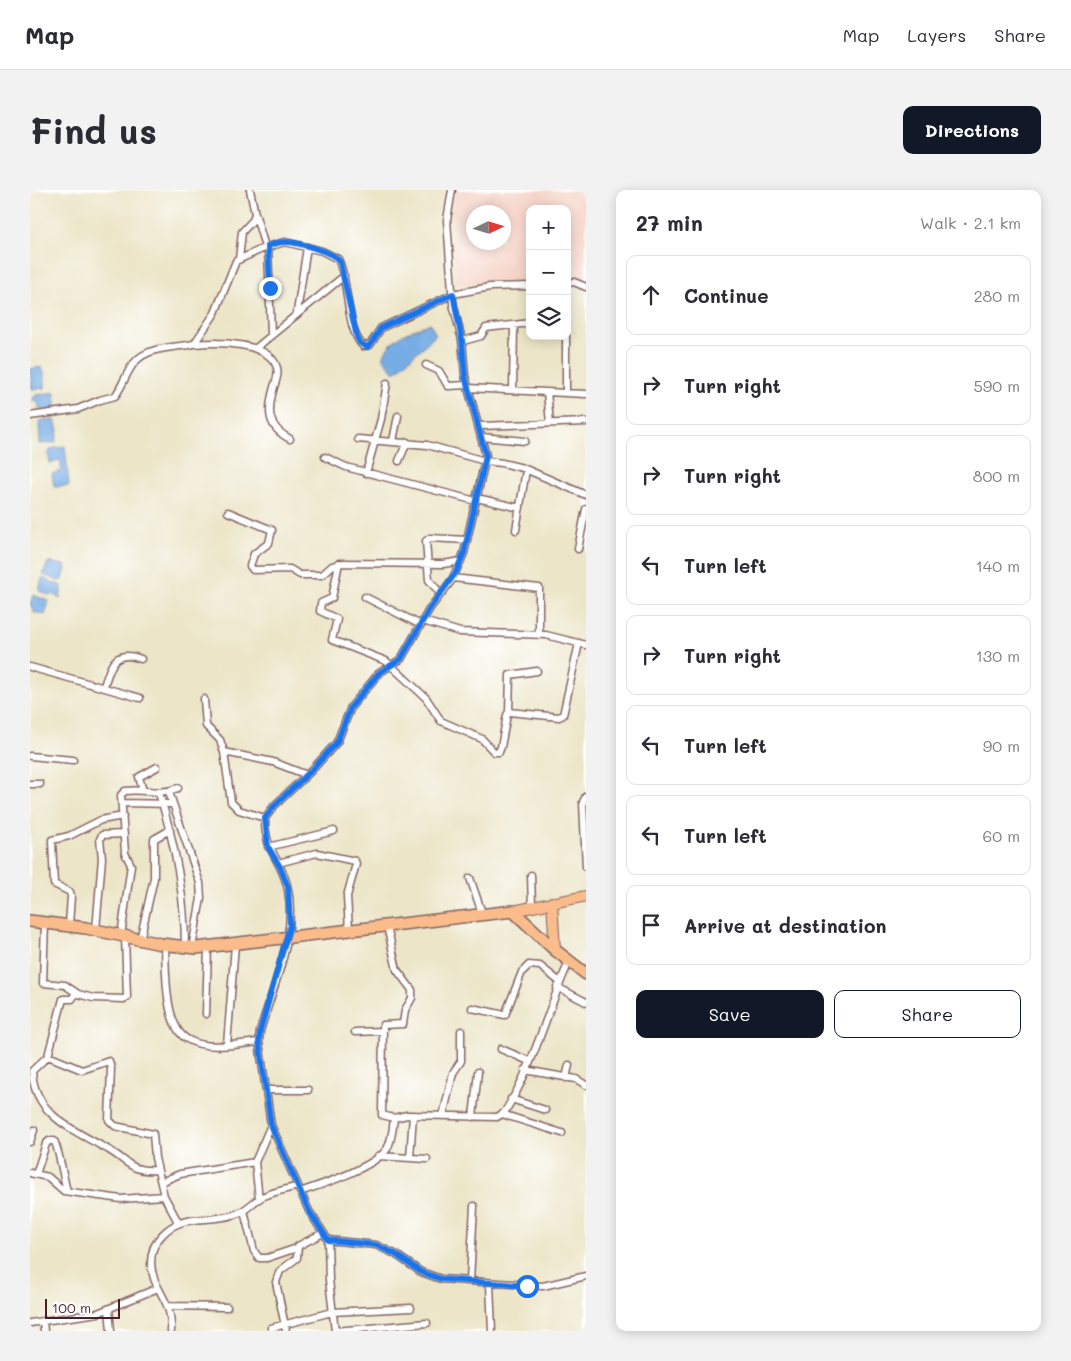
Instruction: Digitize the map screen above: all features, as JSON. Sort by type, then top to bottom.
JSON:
[{"type":"highway","points":[[30,920],[69,925],[165,945],[208,948],[513,910],[555,950],[586,974]]},
{"type":"main road","points":[[513,910],[586,896]]},
{"type":"main road","points":[[552,902],[555,950]]},
{"type":"street","points":[[250,190],[267,247],[271,335]]},
{"type":"street","points":[[427,1323],[335,1331],[332,1312],[328,1240],[299,1189],[271,1125],[259,1042],[260,1031],[290,925],[290,895],[285,878],[268,847],[265,818],[275,805],[307,775],[339,739],[355,701],[379,673],[401,659],[422,623],[453,578],[461,561],[467,540],[485,461],[480,426],[468,386],[453,294],[448,220],[452,190]]},
{"type":"street","points":[[238,260],[242,232],[253,220],[255,211]]},
{"type":"street","points":[[194,344],[215,313],[233,265],[238,260],[267,247],[285,242],[307,247],[338,259],[344,276],[357,337],[364,346],[370,345],[381,328],[453,294],[490,287],[526,286]]},
{"type":"street","points":[[297,312],[307,247]]},
{"type":"street","points":[[256,348],[297,312],[344,276]]},
{"type":"street","points":[[571,282],[586,287]]},
{"type":"street","points":[[462,341],[481,336],[486,328],[526,324]]},
{"type":"street","points":[[513,390],[514,325]]},
{"type":"street","points":[[566,340],[566,392]]},
{"type":"street","points":[[30,416],[78,410],[100,400],[115,396],[134,363],[143,355],[154,351],[194,344],[256,348],[275,363],[278,368],[270,408],[271,420],[278,433],[290,439]]},
{"type":"street","points":[[426,365],[439,371],[448,386],[586,394]]},
{"type":"street","points":[[366,473],[376,440],[387,383]]},
{"type":"street","points":[[547,392],[550,423]]},
{"type":"street","points":[[393,441],[398,416]]},
{"type":"street","points":[[480,426],[586,422]]},
{"type":"street","points":[[482,437],[525,441]]},
{"type":"street","points":[[358,439],[427,445],[526,470],[586,494]]},
{"type":"street","points":[[399,461],[407,442]]},
{"type":"street","points":[[325,457],[336,464],[366,473],[476,500],[520,508]]},
{"type":"street","points":[[516,530],[526,470]]},
{"type":"street","points":[[578,549],[586,509]]},
{"type":"street","points":[[228,512],[272,530],[269,543],[254,554],[251,570],[290,569],[300,574],[318,576],[339,563],[448,564],[461,561]]},
{"type":"street","points":[[441,594],[429,580],[426,564],[428,538],[467,540]]},
{"type":"street","points":[[339,563],[332,598],[321,603],[320,606],[320,611],[337,618],[332,640],[376,656],[426,698],[441,721],[482,739],[494,752],[499,752],[501,748],[507,715],[510,712],[510,675],[536,671]]},
{"type":"street","points":[[453,578],[539,588],[541,599],[539,634]]},
{"type":"street","points":[[364,597],[422,623],[460,632],[539,634],[582,644],[563,715],[559,717],[510,712]]},
{"type":"street","points":[[104,686],[111,666],[118,658],[131,655],[141,659]]},
{"type":"street","points":[[30,667],[104,686],[140,698]]},
{"type":"street","points":[[204,699],[204,722],[220,740],[224,752],[228,792],[231,802],[239,810],[265,818]]},
{"type":"street","points":[[224,752],[273,762],[307,775]]},
{"type":"street","points":[[30,756],[73,760]]},
{"type":"street","points":[[143,791],[139,777],[157,767]]},
{"type":"street","points":[[30,784],[40,784]]},
{"type":"street","points":[[45,922],[43,983],[65,984],[76,993],[102,999],[126,999],[123,936],[131,873],[130,863],[125,853],[121,795],[125,791],[159,793],[169,792],[178,788]]},
{"type":"street","points":[[169,792],[200,883],[201,898],[188,947]]},
{"type":"street","points":[[159,793],[170,830],[184,900],[188,947]]},
{"type":"street","points":[[586,796],[584,802],[586,867]]},
{"type":"street","points":[[122,803],[163,806],[173,804]]},
{"type":"street","points":[[69,925],[71,896],[70,892],[56,886],[53,881],[52,840],[69,836],[101,820],[123,816]]},
{"type":"street","points":[[140,940],[154,878],[154,839],[170,830]]},
{"type":"street","points":[[268,847],[334,831]]},
{"type":"street","points":[[96,930],[102,858],[100,838],[102,835],[124,834]]},
{"type":"street","points":[[278,863],[318,853],[355,861],[356,864],[347,896],[349,930]]},
{"type":"street","points":[[531,876],[532,907]]},
{"type":"street","points":[[470,878],[482,913]]},
{"type":"street","points":[[387,926],[394,961],[401,978],[412,990],[406,1006],[403,1024],[384,1023],[382,1032],[382,1115],[394,1118],[413,1115],[497,1117],[502,1114],[541,1036],[569,962]]},
{"type":"street","points":[[165,945],[171,1014],[180,1033],[195,1042],[227,1045],[259,1042]]},
{"type":"street","points":[[227,1045],[235,945]]},
{"type":"street","points":[[206,1014],[208,948]]},
{"type":"street","points":[[472,1008],[505,1015],[522,972],[529,965],[540,966],[559,985],[586,1002]]},
{"type":"street","points":[[76,993],[72,999],[63,999],[48,1056],[33,1069],[32,1077],[36,1092],[50,1114],[86,1140],[118,1156],[133,1168],[157,1170]]},
{"type":"street","points":[[443,1116],[453,1074],[462,1061],[461,1031]]},
{"type":"street","points":[[355,1032],[382,1032]]},
{"type":"street","points":[[500,1049],[529,1061]]},
{"type":"street","points":[[48,1056],[82,1070],[109,1061],[111,1068],[109,1120],[114,1126],[153,1134],[157,1170],[164,1196],[178,1222]]},
{"type":"street","points":[[566,1078],[570,1065]]},
{"type":"street","points":[[525,1070],[579,1080],[586,1085]]},
{"type":"street","points":[[473,1117],[478,1072]]},
{"type":"street","points":[[266,1090],[308,1090]]},
{"type":"street","points":[[511,1099],[545,1110]]},
{"type":"street","points":[[502,1114],[562,1133]]},
{"type":"street","points":[[410,1158],[413,1115]]},
{"type":"street","points":[[171,1331],[168,1306],[158,1288],[151,1264],[153,1247],[167,1230],[178,1222],[228,1217],[244,1211],[259,1199],[354,1173],[378,1156],[389,1144],[394,1118]]},
{"type":"street","points":[[259,1199],[254,1162],[271,1125]]},
{"type":"street","points":[[30,1142],[34,1130]]},
{"type":"street","points":[[67,1191],[60,1166],[59,1148],[54,1141],[48,1141],[33,1174],[48,1178],[60,1189],[67,1191],[121,1199],[164,1196]]},
{"type":"street","points":[[378,1156],[427,1159]]},
{"type":"street","points":[[161,1182],[180,1174],[254,1162]]},
{"type":"street","points":[[470,1281],[474,1206]]},
{"type":"street","points":[[244,1211],[254,1251],[259,1258],[267,1258],[297,1248],[323,1233]]},
{"type":"street","points":[[328,1240],[376,1245],[395,1254],[421,1272],[441,1279],[490,1284],[543,1286],[586,1276]]},
{"type":"street","points":[[285,1328],[276,1282],[280,1271],[298,1258],[297,1248]]},
{"type":"street","points":[[490,1284],[492,1331]]},
{"type":"street","points":[[30,1323],[109,1309],[158,1288]]},
{"type":"street","points":[[168,1306],[227,1308]]},
{"type":"street","points":[[271,1328],[285,1328],[332,1312],[411,1308]]},
{"type":"street","points":[[109,1309],[111,1331]]},
{"type":"street","points":[[43,1321],[44,1331]]},
{"type":"shaded area","points":[[456,190],[586,190],[586,277],[571,278],[571,205],[526,205],[526,280],[457,285],[452,217]]},
{"type":"water","points":[[430,323],[436,335],[395,372],[383,359],[390,345],[408,332]]},
{"type":"water","points":[[42,367],[45,375],[45,388],[32,389],[30,369]]},
{"type":"water","points":[[55,392],[57,411],[46,413],[39,409],[39,404],[32,400],[36,395]]},
{"type":"water","points":[[41,420],[55,420],[58,430],[56,442],[40,444],[39,423]]},
{"type":"water","points":[[65,446],[69,486],[54,487],[52,474],[61,471],[61,460],[50,463],[48,454],[51,449]]},
{"type":"water","points":[[48,562],[65,565],[66,569],[63,579],[59,581],[43,575]]},
{"type":"water","points":[[42,578],[62,586],[60,599],[54,594],[51,596],[39,591]]},
{"type":"water","points":[[33,595],[49,601],[45,615],[34,612],[30,604]]},
{"type":"route","points":[[270,288],[268,246],[276,243],[294,243],[334,256],[340,262],[344,276],[357,337],[360,343],[367,347],[381,328],[453,294],[453,304],[462,340],[465,376],[486,456],[464,553],[452,580],[430,608],[401,659],[383,669],[364,693],[355,701],[337,742],[312,770],[286,793],[265,818],[268,847],[280,867],[290,895],[290,931],[260,1031],[259,1042],[271,1125],[309,1211],[328,1240],[376,1245],[395,1254],[421,1272],[441,1279],[527,1286]]}]
